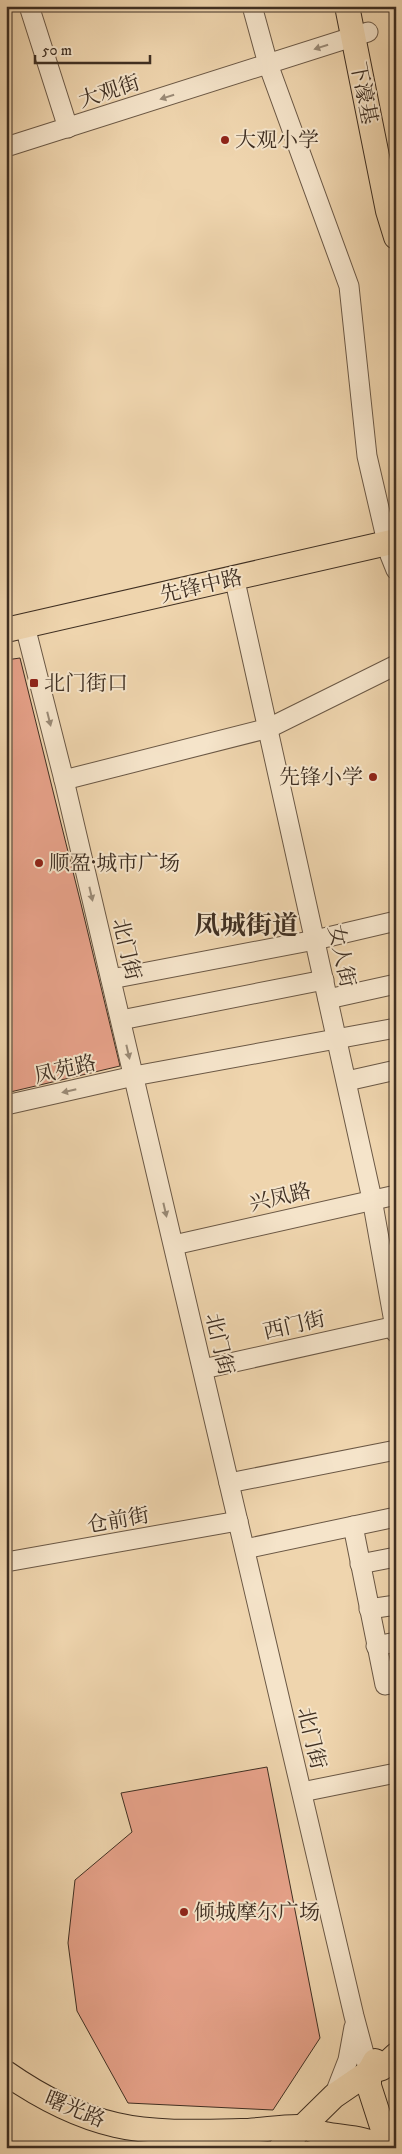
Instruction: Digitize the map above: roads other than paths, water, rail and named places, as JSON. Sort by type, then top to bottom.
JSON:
[{"type":"main road","name":"下濠基","points":[[347,6],[361,34]]},
{"type":"main road","name":"下濠基","points":[[362,6],[361,34],[393,208],[396,237]]},
{"type":"main road","name":"先锋中路","points":[[16,634],[238,590],[393,553]]},
{"type":"main road","name":"先锋中路","points":[[16,634],[393,553]]},
{"type":"main road","points":[[390,2148],[369,2086],[369,2072],[375,2060],[396,2041]]},
{"type":"main road","points":[[281,2148],[334,2096],[369,2072],[382,2068],[396,2056]]},
{"type":"main road","points":[[369,2072],[378,2081],[396,2132]]},
{"type":"main road","name":"曙光路","points":[[6,2074],[40,2095],[82,2114],[116,2125],[142,2129],[191,2131],[242,2131],[303,2127]]},
{"type":"main road","points":[[303,2127],[323,2134],[360,2140],[382,2148]]},
{"type":"street","points":[[29,6],[68,128]]},
{"type":"street","points":[[252,6],[268,64],[349,286],[367,456],[393,553]]},
{"type":"street","name":"大观街","points":[[6,147],[361,34]]},
{"type":"street","name":"女人街","points":[[238,590],[347,1081],[372,1199],[395,1328]]},
{"type":"street","name":"北门街","points":[[16,634],[64,780],[354,2016],[369,2072]]},
{"type":"street","points":[[64,780],[269,728],[396,665]]},
{"type":"street","points":[[111,979],[316,940],[396,922]]},
{"type":"street","points":[[121,1020],[324,980]]},
{"type":"street","points":[[328,999],[396,984]]},
{"type":"street","name":"凤苑路","points":[[6,1105],[134,1076],[396,1028]]},
{"type":"street","points":[[347,1081],[396,1070]]},
{"type":"street","name":"兴凤路","points":[[174,1245],[396,1195]]},
{"type":"street","name":"西门街","points":[[203,1369],[395,1328]]},
{"type":"street","points":[[229,1483],[396,1450]]},
{"type":"street","points":[[245,1549],[396,1517]]},
{"type":"street","name":"仓前街","points":[[6,1562],[238,1521]]},
{"type":"street","points":[[353,1526],[385,1685],[396,1683]]},
{"type":"street","points":[[360,1564],[396,1557]]},
{"type":"street","points":[[369,1609],[396,1605]]},
{"type":"street","points":[[376,1646],[396,1642]]},
{"type":"street","points":[[302,1792],[396,1773]]},
{"type":"street","points":[[334,2096],[348,2060],[353,2038],[354,2016]]},
{"type":"place","name":"大观小学","points":[[225,140]]},
{"type":"place","name":"北门街口","points":[[34,683]]},
{"type":"place","name":"先锋小学","points":[[373,777]]},
{"type":"place","name":"顺盈·城市广场","points":[[39,863]]},
{"type":"place","name":"倾城摩尔广场","points":[[184,1912]]},
{"type":"district","name":"凤城街道","points":[[246,925]]}]
